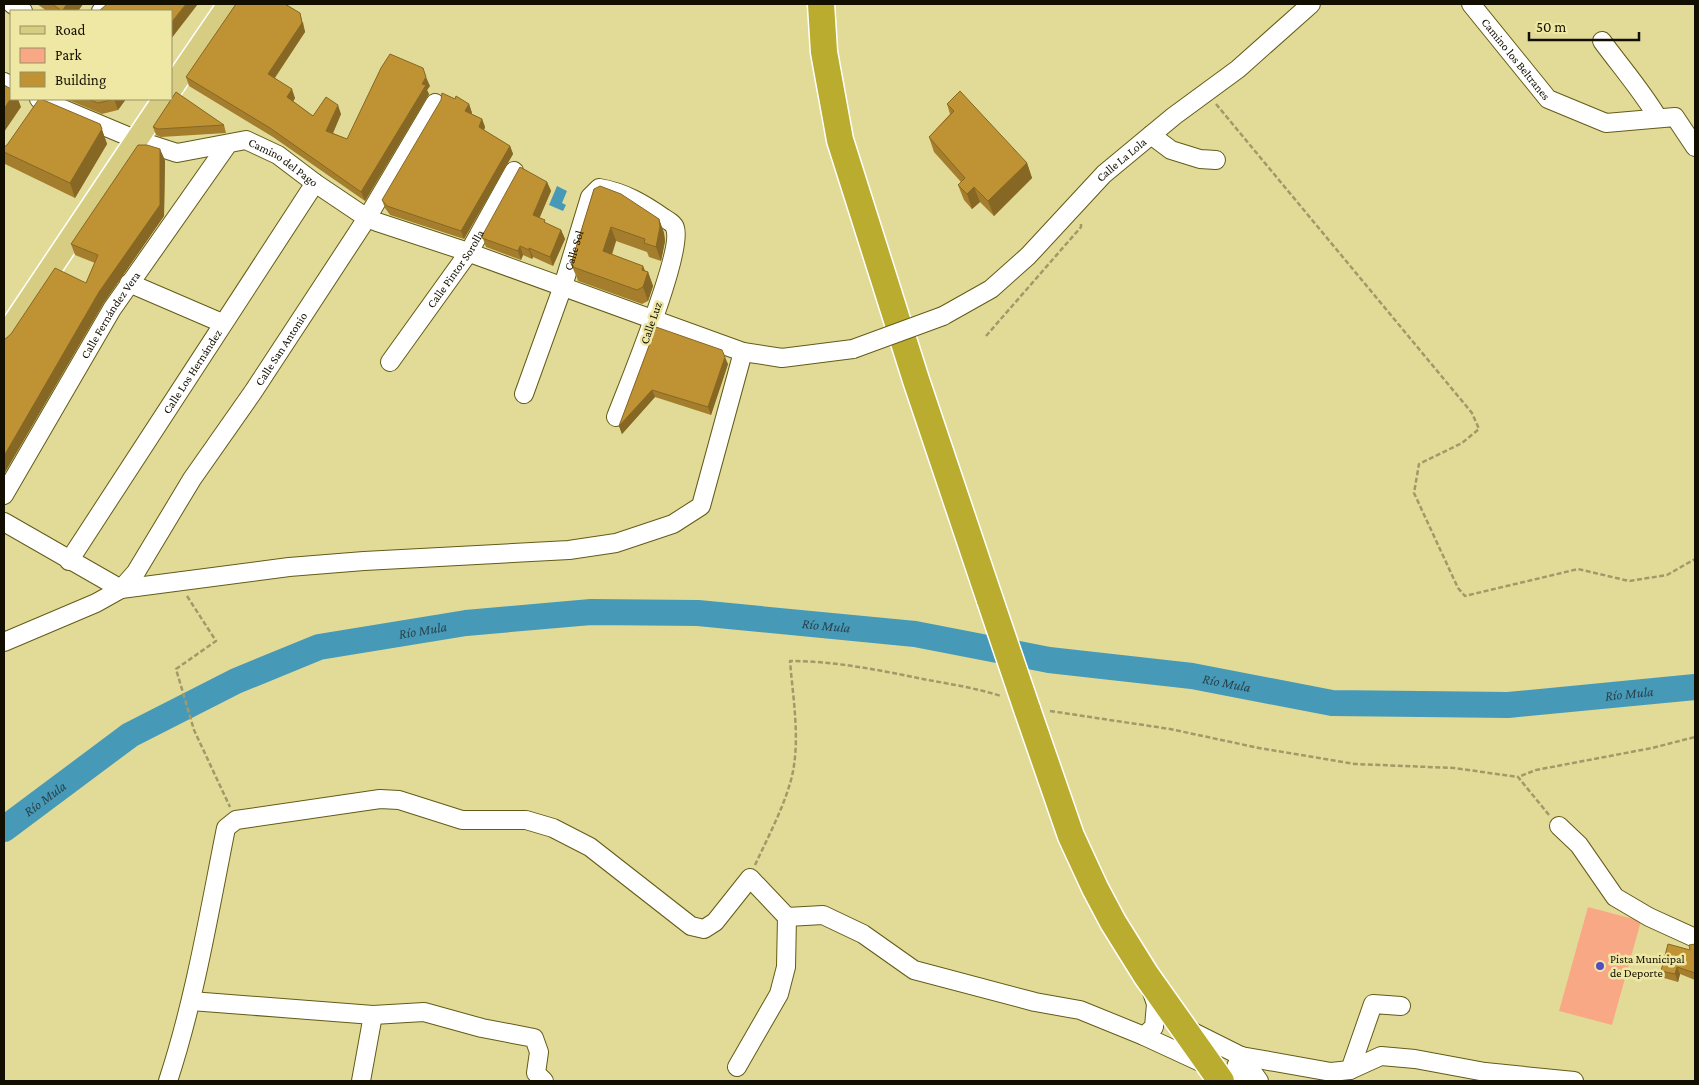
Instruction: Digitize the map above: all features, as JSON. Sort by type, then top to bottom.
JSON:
[{"type":"highway","points":[[821,4],[824,52],[840,140],[913,371],[990,600],[1038,710],[1056,794],[1079,853],[1113,922],[1146,975],[1215,1074]]},
{"type":"main road","points":[[172,88],[229,4]]},
{"type":"main road","points":[[4,338],[163,100]]},
{"type":"street","name":"Camino los Beltranes","points":[[1471,4],[1548,99],[1606,123],[1675,116],[1695,148]]},
{"type":"street","name":"Calle La Lola","points":[[654,319],[743,352],[782,358],[853,349],[943,316],[991,289],[1028,256],[1104,174],[1238,68],[1305,6]]},
{"type":"street","points":[[1602,41],[1623,71],[1639,89],[1658,118]]},
{"type":"street","points":[[31,115],[40,100]]},
{"type":"street","name":"Camino del Pago","points":[[43,100],[137,140],[178,153],[246,140],[278,155],[315,183],[372,220],[469,252],[654,319]]},
{"type":"street","name":"Calle San Antonio","points":[[121,589],[136,572],[192,479],[372,220],[435,103]]},
{"type":"street","points":[[1151,135],[1171,150],[1200,159],[1216,160]]},
{"type":"street","name":"Calle Fernández Vera","points":[[4,495],[112,309],[228,144]]},
{"type":"street","name":"Calle Pintor Sorolla","points":[[390,362],[469,252],[514,171]]},
{"type":"street","name":"Calle Los Hernández","points":[[69,561],[222,323],[315,183]]},
{"type":"street","name":"Calle Sol","points":[[524,394],[563,286],[590,197],[599,188],[612,190],[644,204],[675,226]]},
{"type":"street","name":"Calle Luz","points":[[616,417],[654,319],[672,258],[677,235],[675,226]]},
{"type":"street","points":[[129,283],[222,323]]},
{"type":"street","points":[[4,642],[96,603],[121,589],[289,567],[569,550],[616,543],[673,524],[701,506],[743,352]]},
{"type":"street","points":[[4,522],[69,561],[121,589]]},
{"type":"street","points":[[168,1081],[191,1001],[226,828],[236,820],[380,799],[399,800],[462,820],[526,820],[554,828],[590,847],[690,926],[704,929],[715,922],[750,878],[786,917],[786,967],[780,994],[737,1067]]},
{"type":"street","points":[[1559,826],[1578,845],[1615,898],[1649,917],[1695,938]]},
{"type":"street","points":[[786,917],[823,915],[863,934],[914,970],[1035,1002],[1080,1010],[1144,1036],[1215,1074]]},
{"type":"street","points":[[1144,1036],[1154,1027],[1156,1004],[1146,975]]},
{"type":"street","points":[[191,1001],[373,1015],[424,1012],[482,1028],[534,1038],[539,1052],[536,1073],[544,1081]]},
{"type":"street","points":[[1350,1070],[1373,1004],[1401,1006]]},
{"type":"street","points":[[362,1081],[373,1015]]},
{"type":"street","points":[[1182,1027],[1241,1056],[1331,1072],[1350,1070],[1381,1056],[1415,1059],[1485,1072],[1574,1081]]},
{"type":"street","points":[[1239,1081],[1236,1067],[1241,1056]]},
{"type":"street","points":[[1241,1056],[1259,1081]]},
{"type":"path","points":[[1206,92],[1472,412],[1479,429],[1462,443],[1419,464],[1414,493],[1458,588],[1465,596],[1578,569],[1629,581],[1667,575],[1695,559]]},
{"type":"path","points":[[986,336],[1081,227],[1081,199]]},
{"type":"path","points":[[178,582],[216,641],[176,669],[194,730],[236,820]]},
{"type":"path","points":[[750,878],[779,813],[791,779],[795,747],[790,661],[817,661],[896,674],[986,691],[1004,697]]},
{"type":"path","points":[[1038,710],[1170,729],[1260,748],[1355,764],[1454,768],[1518,777],[1536,770],[1652,748],[1695,737]]},
{"type":"path","points":[[1518,777],[1559,826]]},
{"type":"green space","name":"Pista Municipal de Deporte","points":[[1588,907],[1641,921],[1612,1025],[1559,1011]]},
{"type":"water","points":[[557,186],[567,191],[562,203],[566,205],[563,211],[549,205]]},
{"type":"building","points":[[52,4],[67,4],[61,10]]},
{"type":"building","points":[[107,4],[186,4],[172,22],[172,10],[100,10]]},
{"type":"building","points":[[236,4],[285,4],[300,13],[302,23],[268,74],[292,89],[287,97],[313,116],[326,97],[338,105],[326,131],[347,139],[381,68],[390,54],[423,68],[426,77],[422,84],[426,85],[361,192],[270,128],[186,77]]},
{"type":"building","points":[[4,85],[10,88],[10,100],[4,109]]},
{"type":"building","points":[[960,91],[1027,163],[988,201],[974,187],[967,194],[958,185],[965,178],[929,137],[954,111],[947,104]]},
{"type":"building","points":[[176,92],[224,125],[158,129],[153,127]]},
{"type":"building","points":[[442,93],[455,99],[456,96],[469,104],[465,111],[482,119],[479,127],[510,146],[461,231],[387,206],[382,200],[441,100]]},
{"type":"building","points":[[38,100],[43,100],[100,124],[102,129],[70,183],[4,152],[4,147]]},
{"type":"building","points":[[90,100],[111,100],[98,103]]},
{"type":"building","points":[[138,145],[147,145],[160,149],[160,205],[99,292],[4,456],[4,340],[11,334],[55,268],[86,283],[98,255],[71,244]]},
{"type":"building","points":[[520,167],[547,182],[533,215],[561,230],[550,257],[529,248],[529,250],[520,246],[518,251],[482,238]]},
{"type":"building","points":[[600,186],[621,194],[659,219],[660,227],[656,247],[644,243],[645,239],[611,227],[603,251],[643,266],[642,270],[648,272],[643,287],[637,290],[573,267],[571,264],[594,189]]},
{"type":"building","points":[[656,327],[722,350],[725,357],[708,407],[652,390],[619,426]]},
{"type":"building","points":[[1668,944],[1690,950],[1689,945],[1695,944],[1695,973],[1677,967],[1675,974],[1661,971]]},
{"type":"waterway","name":"Río Mula","points":[[4,829],[130,735],[236,681],[319,647],[466,623],[591,612],[698,613],[915,634],[1049,660],[1192,676],[1332,703],[1508,705],[1695,687]]},
{"type":"place","name":"Pista Municipal de Deporte","points":[[1600,966]]}]
